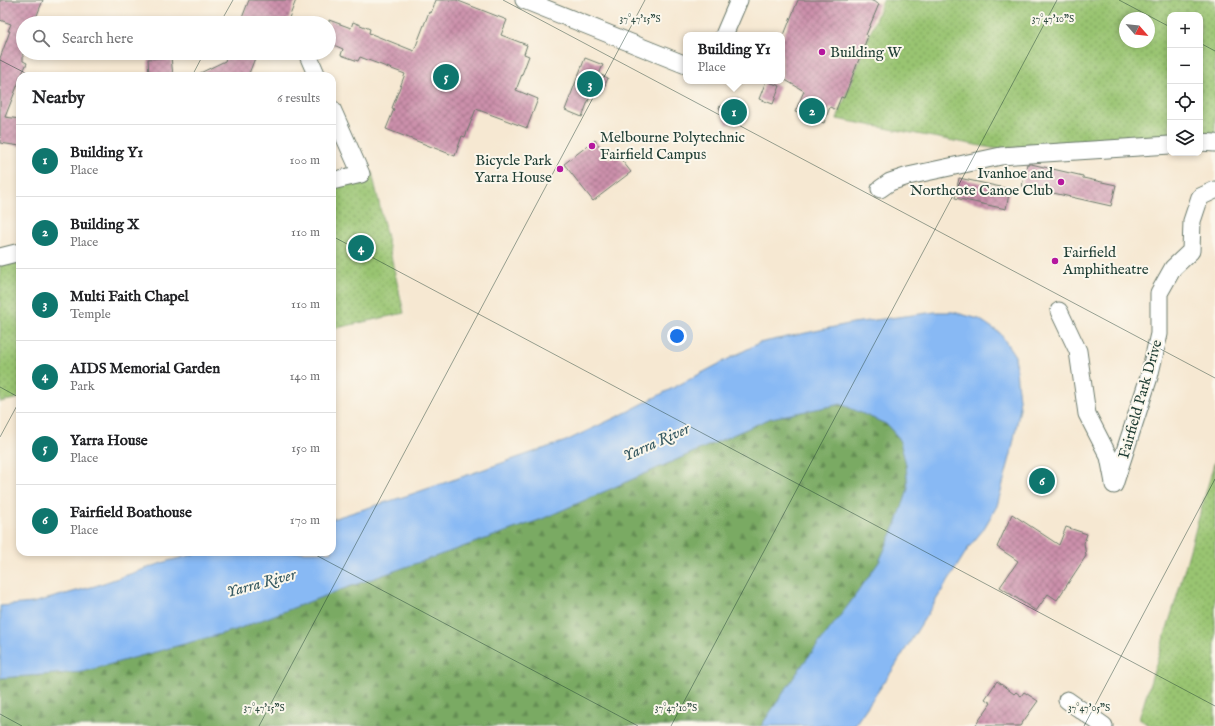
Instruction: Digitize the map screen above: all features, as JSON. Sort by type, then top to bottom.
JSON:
[{"type":"street","points":[[725,32],[739,0]]},
{"type":"street","points":[[533,2],[683,64]]},
{"type":"street","points":[[310,60],[315,72]]},
{"type":"street","points":[[336,118],[361,174],[336,180]]},
{"type":"street","points":[[1203,142],[1215,143]]},
{"type":"street","points":[[880,189],[890,182],[908,176],[1001,156],[1167,145]]},
{"type":"street","name":"Fairfield Park Drive","points":[[1059,311],[1078,351],[1087,414],[1109,457],[1114,485],[1149,377],[1159,334],[1159,293],[1173,268],[1191,251],[1192,221],[1200,197],[1215,190]]},
{"type":"street","points":[[0,257],[16,253]]},
{"type":"street","points":[[1067,700],[1104,726]]},
{"type":"green space","points":[[883,0],[1215,0],[1215,149],[1203,139],[1203,12],[1167,12],[1167,138],[997,149],[837,119]]},
{"type":"green space","points":[[372,172],[404,313],[336,328],[336,181]]},
{"type":"green space","points":[[16,256],[16,399],[0,402],[0,260]]},
{"type":"green space","points":[[841,404],[886,424],[899,438],[906,464],[908,489],[897,522],[879,562],[850,603],[803,664],[761,726],[0,726],[0,678],[82,672],[235,630],[340,590],[542,519],[771,418]]},
{"type":"green space","points":[[1215,460],[1215,726],[1150,726],[1139,719],[1177,596]]},
{"type":"water","name":"Yarra River","points":[[935,312],[953,312],[979,319],[1000,333],[1015,356],[1020,408],[1011,454],[997,506],[983,530],[969,547],[892,671],[854,726],[761,726],[803,664],[850,603],[879,562],[897,522],[908,489],[906,464],[899,438],[886,424],[841,404],[771,418],[542,519],[340,590],[235,630],[82,672],[0,678],[0,606],[33,603],[95,586],[168,561],[187,556],[336,556],[336,518],[409,495],[566,441],[625,413],[759,343],[853,323]]},
{"type":"building","points":[[0,0],[43,0],[37,16],[16,16],[16,60],[23,60],[27,63],[23,72],[16,72],[16,89],[5,117],[16,118],[16,145],[0,143],[0,58],[10,31],[8,31],[11,24],[0,20]]},
{"type":"building","points":[[249,0],[296,0],[290,16],[243,16]]},
{"type":"building","points":[[436,0],[456,0],[507,20],[501,35],[527,45],[524,54],[529,56],[516,90],[538,99],[527,128],[476,109],[465,137],[462,136],[455,156],[386,129],[405,74],[360,57],[358,61],[341,55],[343,49],[336,46],[336,23],[351,28],[353,22],[370,29],[369,33],[414,51],[429,12],[431,13]]},
{"type":"building","name":"Building W","points":[[798,0],[870,0],[879,4],[866,35],[868,36],[844,98],[841,97],[836,110],[830,107],[824,123],[795,112],[804,91],[785,80],[785,32]]},
{"type":"building","points":[[585,58],[603,65],[599,74],[608,78],[601,95],[592,91],[582,117],[565,110]]},
{"type":"building","points":[[148,60],[171,60],[173,72],[149,72]]},
{"type":"building","points":[[254,60],[250,72],[202,72],[225,61]]},
{"type":"building","points":[[765,84],[774,84],[780,86],[773,104],[759,99]]},
{"type":"building","points":[[738,99],[745,117],[727,125],[719,107]]},
{"type":"building","points":[[595,140],[609,159],[616,153],[631,172],[593,201],[564,164]]},
{"type":"building","name":"Ivanhoe and Northcote Canoe Club","points":[[1027,164],[1116,185],[1111,206],[1022,186]]},
{"type":"building","points":[[959,178],[1010,189],[1006,209],[955,198]]},
{"type":"building","points":[[1012,514],[1059,545],[1066,527],[1087,534],[1084,543],[1086,556],[1057,600],[1048,594],[1036,611],[1000,587],[1018,561],[997,547]]},
{"type":"building","points":[[997,681],[1014,694],[1016,692],[1021,696],[1024,692],[1038,701],[1020,726],[975,726],[991,703],[985,699]]},
{"type":"place","name":"Building W","points":[[822,52]]},
{"type":"place","name":"Yarra House","points":[[446,77]]},
{"type":"place","name":"Multi Faith Chapel","points":[[590,84]]},
{"type":"place","name":"Building X","points":[[812,111]]},
{"type":"place","name":"Building Y1","points":[[734,112]]},
{"type":"place","name":"Melbourne Polytechnic Fairfield Campus","points":[[592,146]]},
{"type":"place","name":"Bicycle Park Yarra House","points":[[560,169]]},
{"type":"place","name":"Ivanhoe and Northcote Canoe Club","points":[[1061,182]]},
{"type":"place","name":"AIDS Memorial Garden","points":[[361,248]]},
{"type":"place","name":"Fairfield Amphitheatre","points":[[1055,261]]},
{"type":"place","name":"Fairfield Boathouse","points":[[1042,481]]}]
